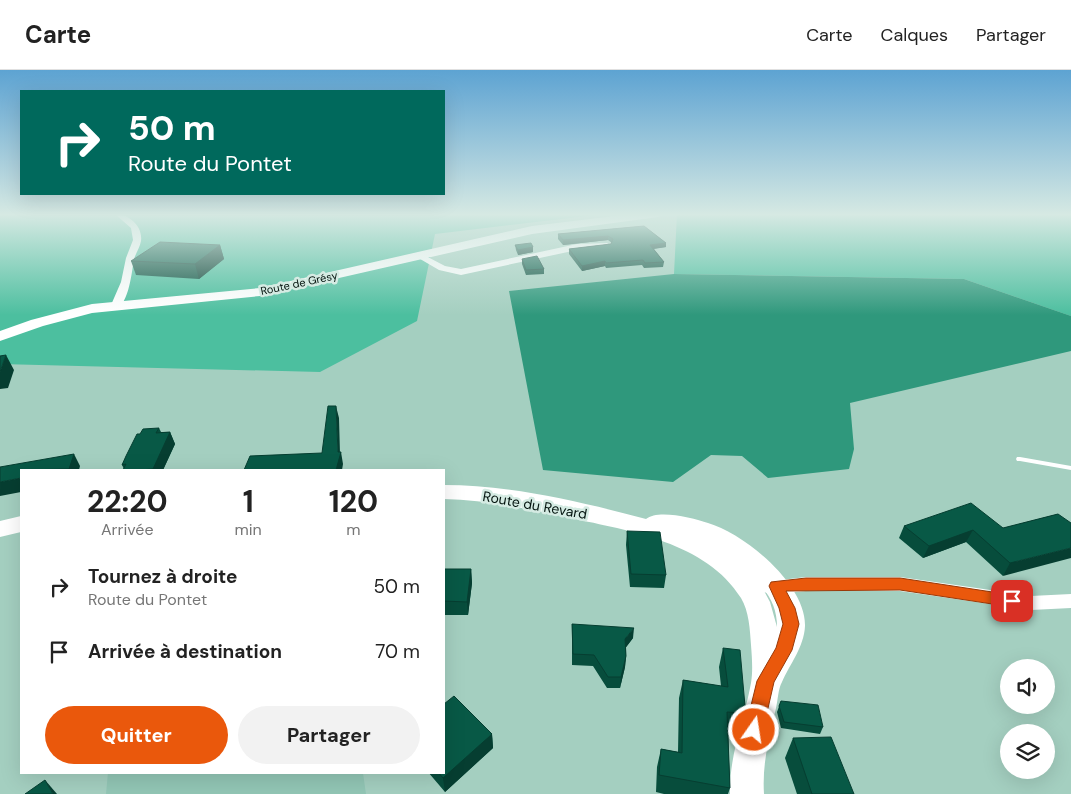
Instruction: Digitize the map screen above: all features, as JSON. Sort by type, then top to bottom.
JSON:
[{"type":"main road","name":"Route de Grésy","points":[[0,336],[63,315],[116,305],[260,292],[455,248]]},
{"type":"main road","name":"Route du Revard","points":[[445,492],[518,500],[626,522],[668,534],[696,546],[733,571],[750,590],[755,599],[761,616],[765,644],[766,681],[750,746],[747,794]]},
{"type":"main road","name":"Route du Revard","points":[[626,522],[669,524],[704,530],[725,540],[750,558],[777,586],[787,608],[791,624],[784,650],[766,681]]},
{"type":"main road","points":[[0,529],[20,524]]},
{"type":"street","points":[[116,305],[126,282],[130,258],[134,248]]},
{"type":"street","points":[[419,256],[442,268],[461,272],[573,248]]},
{"type":"street","points":[[750,590],[806,584],[900,584],[1031,604],[1071,601]]},
{"type":"lane","points":[[1020,459],[1071,468]]},
{"type":"shaded area","points":[[108,774],[363,774],[366,794],[106,794]]},
{"type":"green space","points":[[0,248],[432,248],[417,321],[320,372],[0,364]]},
{"type":"green space","points":[[675,248],[1071,248],[1071,316],[964,279],[674,274]]},
{"type":"green space","points":[[674,274],[964,279],[1071,316],[1071,351],[850,403],[854,449],[849,469],[768,478],[742,456],[711,455],[673,482],[543,470],[509,291]]},
{"type":"building","points":[[151,248],[216,248],[195,264],[131,261]]},
{"type":"building","points":[[652,248],[664,262],[645,263],[643,260],[606,263],[605,261],[582,266],[569,249]]},
{"type":"building","points":[[537,256],[544,269],[526,270],[522,259]]},
{"type":"building","points":[[6,355],[0,372],[0,356]]},
{"type":"building","points":[[328,406],[336,406],[338,452],[341,452],[336,469],[244,469],[250,456],[322,453]]},
{"type":"building","points":[[159,428],[156,433],[170,432],[153,469],[124,469],[126,464],[122,465],[137,434],[140,434],[143,429]]},
{"type":"building","points":[[74,454],[69,469],[20,469],[20,478],[0,482],[0,467]]},
{"type":"building","points":[[971,503],[1003,528],[1058,514],[1071,523],[1071,548],[1010,563],[973,530],[929,546],[904,526]]},
{"type":"building","points":[[627,531],[660,532],[666,575],[631,574]]},
{"type":"building","points":[[445,569],[471,569],[467,602],[445,601]]},
{"type":"building","points":[[572,624],[634,628],[625,639],[626,656],[621,677],[608,677],[594,655],[573,654]]},
{"type":"building","points":[[723,648],[740,650],[745,706],[743,713],[727,712],[730,788],[659,775],[661,749],[682,753],[683,680],[728,687]]},
{"type":"building","points":[[454,696],[492,734],[443,778],[440,774],[445,774],[445,703]]},
{"type":"building","points":[[781,701],[818,705],[823,727],[784,722],[779,706]]},
{"type":"building","points":[[831,737],[854,794],[812,794],[793,738]]},
{"type":"building","points":[[45,780],[53,794],[25,794]]},
{"type":"route","points":[[754,730],[766,681],[784,650],[791,624],[787,608],[777,586],[806,584],[900,584],[1012,601]]}]
